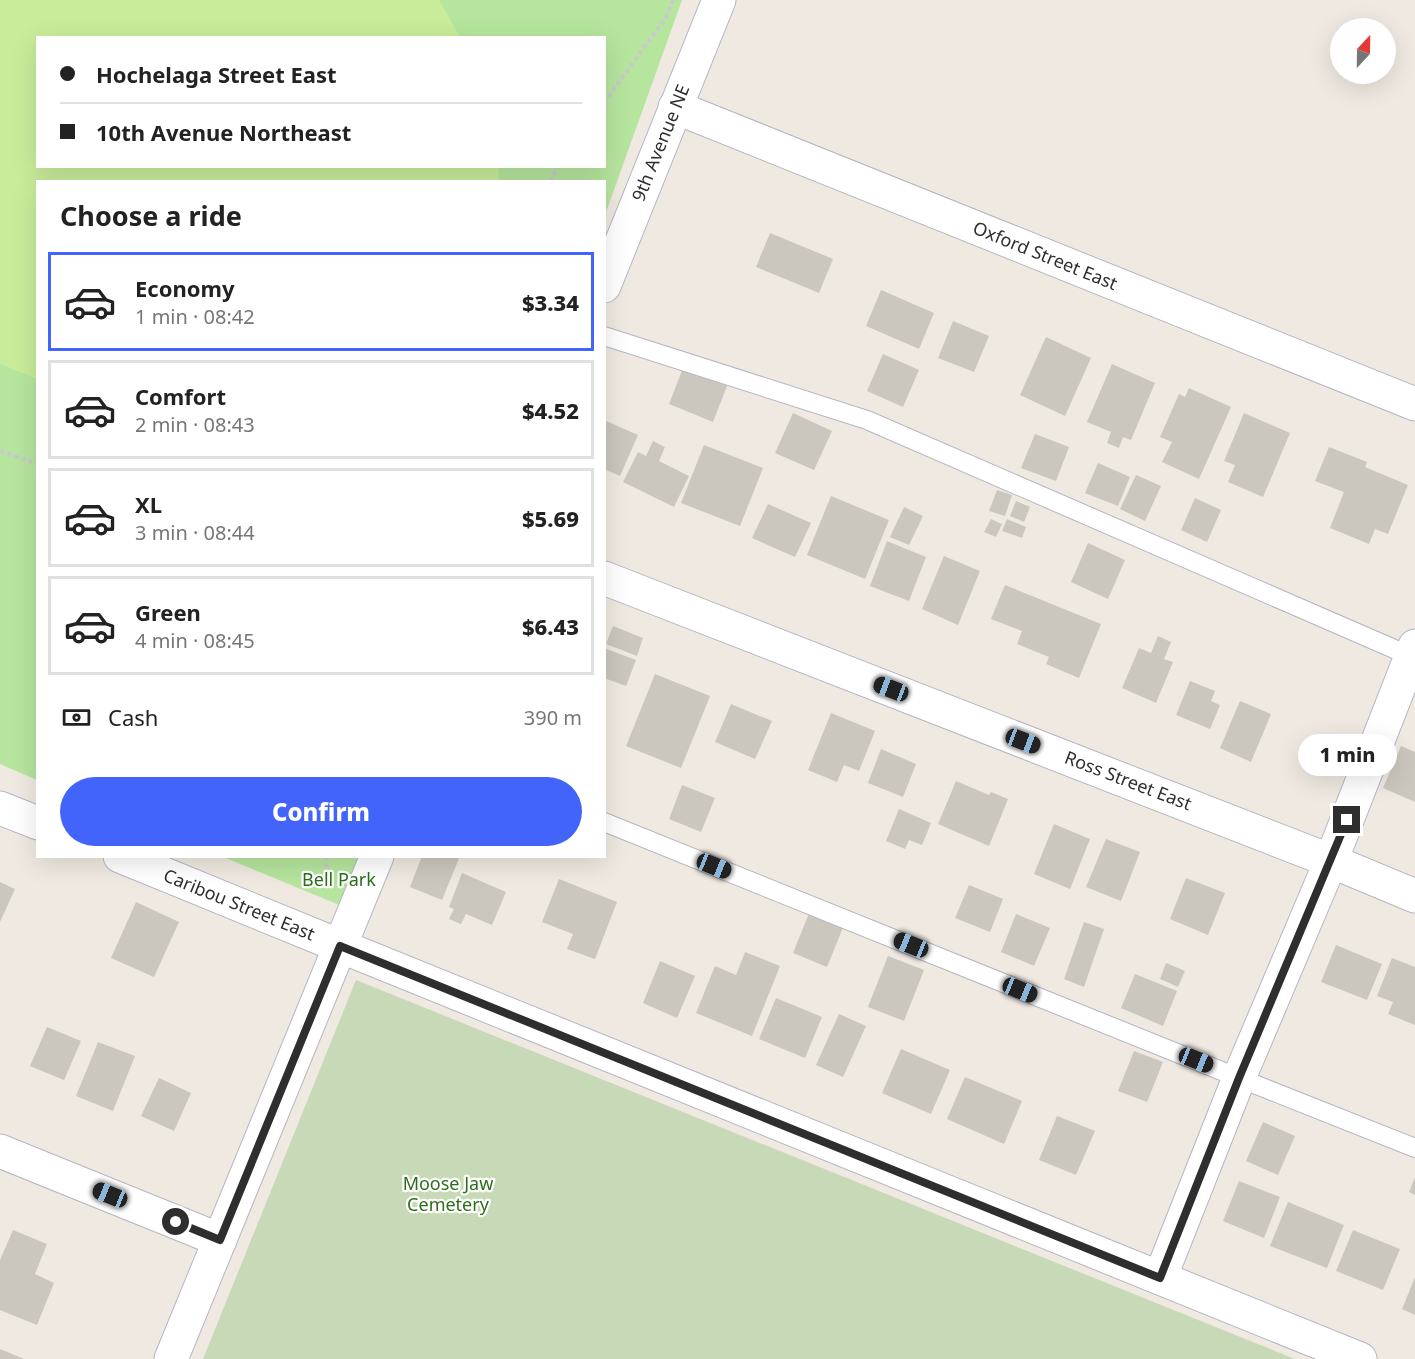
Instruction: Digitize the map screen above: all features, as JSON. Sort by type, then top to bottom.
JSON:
[{"type":"street","name":"9th Avenue NE","points":[[606,281],[719,0]]},
{"type":"street","name":"Oxford Street East","points":[[675,107],[1415,404]]},
{"type":"street","name":"Ross Street East","points":[[606,579],[1331,861],[1415,896]]},
{"type":"street","points":[[1160,1278],[1239,1078],[1331,861],[1414,654]]},
{"type":"street","points":[[0,808],[36,822]]},
{"type":"street","name":"Caribou Street East","points":[[125,858],[1360,1359]]},
{"type":"street","points":[[171,1359],[376,858]]},
{"type":"street","points":[[0,1151],[220,1240]]},
{"type":"lane","points":[[606,337],[867,420],[1414,654]]},
{"type":"lane","points":[[606,823],[1415,1148]]},
{"type":"path","points":[[606,100],[666,16],[673,0]]},
{"type":"path","points":[[0,451],[36,463]]},
{"type":"green space","points":[[0,0],[682,0],[606,212],[606,180],[36,180],[36,780],[0,764]]},
{"type":"green space","points":[[0,0],[439,0],[459,36],[36,36],[36,168],[498,168],[499,180],[36,180],[36,379],[0,364]]},
{"type":"green space","name":"Bell Park","points":[[225,858],[374,858],[354,911]]},
{"type":"green space","name":"Moose Jaw Cemetery","points":[[356,980],[1295,1359],[203,1359]]},
{"type":"building","points":[[770,233],[833,259],[819,293],[756,267]]},
{"type":"building","points":[[881,290],[934,313],[919,349],[866,326]]},
{"type":"building","points":[[953,321],[989,336],[974,372],[938,358]]},
{"type":"building","points":[[1046,337],[1091,358],[1065,416],[1020,395]]},
{"type":"building","points":[[883,354],[919,370],[903,407],[867,391]]},
{"type":"building","points":[[1112,364],[1155,383],[1131,440],[1123,437],[1119,448],[1107,443],[1111,432],[1087,422]]},
{"type":"building","points":[[683,368],[727,386],[713,422],[669,404]]},
{"type":"building","points":[[1189,388],[1231,407],[1199,479],[1162,462],[1172,442],[1160,437],[1179,394],[1185,397]]},
{"type":"building","points":[[793,413],[832,431],[814,470],[775,453]]},
{"type":"building","points":[[1244,413],[1290,433],[1263,497],[1228,482],[1235,465],[1224,461]]},
{"type":"building","points":[[606,421],[638,435],[620,476],[606,470]]},
{"type":"building","points":[[1035,434],[1069,447],[1056,481],[1021,468]]},
{"type":"building","points":[[653,441],[665,447],[659,461],[689,476],[674,507],[623,482],[638,452],[646,456]]},
{"type":"building","points":[[704,445],[763,468],[740,526],[681,503]]},
{"type":"building","points":[[1329,447],[1367,462],[1365,467],[1408,485],[1388,534],[1375,529],[1369,544],[1330,528],[1344,492],[1315,481]]},
{"type":"building","points":[[1098,463],[1130,477],[1118,506],[1085,493]]},
{"type":"building","points":[[1136,475],[1161,486],[1145,521],[1120,509]]},
{"type":"building","points":[[997,490],[1012,495],[1005,516],[989,511]]},
{"type":"building","points":[[831,496],[889,520],[865,579],[807,555]]},
{"type":"building","points":[[1195,498],[1221,510],[1207,542],[1181,530]]},
{"type":"building","points":[[1016,501],[1030,507],[1024,522],[1010,516]]},
{"type":"building","points":[[768,504],[811,523],[795,557],[752,538]]},
{"type":"building","points":[[904,507],[923,516],[909,545],[890,537]]},
{"type":"building","points":[[991,519],[1002,524],[996,537],[984,532]]},
{"type":"building","points":[[1007,519],[1026,527],[1022,538],[1002,531]]},
{"type":"building","points":[[887,541],[926,557],[909,601],[870,586]]},
{"type":"building","points":[[1088,543],[1125,560],[1108,599],[1071,582]]},
{"type":"building","points":[[944,556],[980,571],[958,625],[922,609]]},
{"type":"building","points":[[1005,585],[1101,624],[1079,678],[1046,664],[1049,657],[1017,644],[1022,631],[991,619]]},
{"type":"building","points":[[613,626],[643,638],[637,656],[606,644]]},
{"type":"building","points":[[1158,636],[1171,642],[1164,659],[1173,662],[1156,703],[1122,688],[1139,648],[1151,653]]},
{"type":"building","points":[[606,649],[636,660],[626,686],[606,679]]},
{"type":"building","points":[[655,674],[710,696],[681,768],[626,746]]},
{"type":"building","points":[[1190,681],[1215,691],[1211,701],[1220,705],[1210,729],[1176,715]]},
{"type":"building","points":[[1240,701],[1271,714],[1251,762],[1220,748]]},
{"type":"building","points":[[731,704],[772,721],[755,759],[715,742]]},
{"type":"building","points":[[831,713],[875,731],[859,771],[844,765],[837,782],[808,770]]},
{"type":"building","points":[[1401,746],[1415,752],[1415,802],[1383,788]]},
{"type":"building","points":[[881,749],[916,764],[903,797],[868,783]]},
{"type":"building","points":[[956,781],[989,795],[991,792],[1008,799],[989,846],[938,824]]},
{"type":"building","points":[[682,785],[715,798],[701,832],[669,819]]},
{"type":"building","points":[[899,809],[931,823],[922,845],[909,840],[905,849],[886,841]]},
{"type":"building","points":[[1054,824],[1090,839],[1070,889],[1034,874]]},
{"type":"building","points":[[1106,839],[1140,852],[1121,901],[1086,887]]},
{"type":"building","points":[[421,858],[459,858],[442,900],[410,887]]},
{"type":"building","points":[[462,873],[506,892],[492,925],[466,914],[461,924],[449,919],[454,909],[449,907]]},
{"type":"building","points":[[1186,878],[1225,893],[1208,935],[1170,919]]},
{"type":"building","points":[[559,879],[617,902],[595,959],[567,949],[573,934],[542,922]]},
{"type":"building","points":[[0,882],[15,889],[0,922]]},
{"type":"building","points":[[969,885],[1003,899],[990,932],[955,918]]},
{"type":"building","points":[[136,902],[179,922],[154,977],[111,958]]},
{"type":"building","points":[[812,906],[846,920],[827,967],[793,953]]},
{"type":"building","points":[[1016,914],[1050,928],[1034,966],[1001,952]]},
{"type":"building","points":[[1084,922],[1104,929],[1084,987],[1064,979]]},
{"type":"building","points":[[1336,945],[1382,964],[1367,1000],[1321,982]]},
{"type":"building","points":[[745,952],[780,966],[752,1036],[696,1013],[715,966],[736,975]]},
{"type":"building","points":[[888,956],[924,970],[904,1021],[868,1007]]},
{"type":"building","points":[[1392,958],[1415,967],[1415,1025],[1388,1014],[1393,1002],[1377,996]]},
{"type":"building","points":[[660,961],[695,976],[677,1018],[643,1003]]},
{"type":"building","points":[[1166,963],[1185,971],[1178,987],[1160,979]]},
{"type":"building","points":[[1135,974],[1177,991],[1163,1026],[1121,1008]]},
{"type":"building","points":[[776,998],[822,1017],[805,1058],[759,1039]]},
{"type":"building","points":[[839,1014],[866,1026],[843,1077],[816,1065]]},
{"type":"building","points":[[47,1027],[81,1041],[64,1080],[30,1066]]},
{"type":"building","points":[[98,1042],[135,1056],[113,1111],[76,1096]]},
{"type":"building","points":[[901,1049],[950,1070],[931,1114],[882,1093]]},
{"type":"building","points":[[1134,1051],[1163,1062],[1147,1102],[1118,1091]]},
{"type":"building","points":[[965,1077],[1022,1101],[1004,1144],[947,1119]]},
{"type":"building","points":[[159,1078],[191,1093],[174,1131],[141,1116]]},
{"type":"building","points":[[1057,1116],[1095,1131],[1076,1175],[1039,1160]]},
{"type":"building","points":[[1263,1122],[1295,1136],[1278,1175],[1246,1161]]},
{"type":"building","points":[[1415,1177],[1415,1195],[1409,1192]]},
{"type":"building","points":[[1239,1181],[1280,1197],[1264,1238],[1223,1221]]},
{"type":"building","points":[[1288,1202],[1344,1225],[1327,1268],[1270,1246]]},
{"type":"building","points":[[13,1230],[47,1244],[35,1274],[54,1283],[37,1325],[0,1310],[0,1260]]},
{"type":"building","points":[[1353,1230],[1400,1249],[1383,1290],[1336,1271]]},
{"type":"building","points":[[1415,1277],[1415,1315],[1402,1309]]},
{"type":"building","points":[[0,1349],[24,1359],[0,1359]]},
{"type":"route","points":[[176,1222],[220,1240],[340,946],[1160,1278],[1239,1078],[1347,820]]}]
